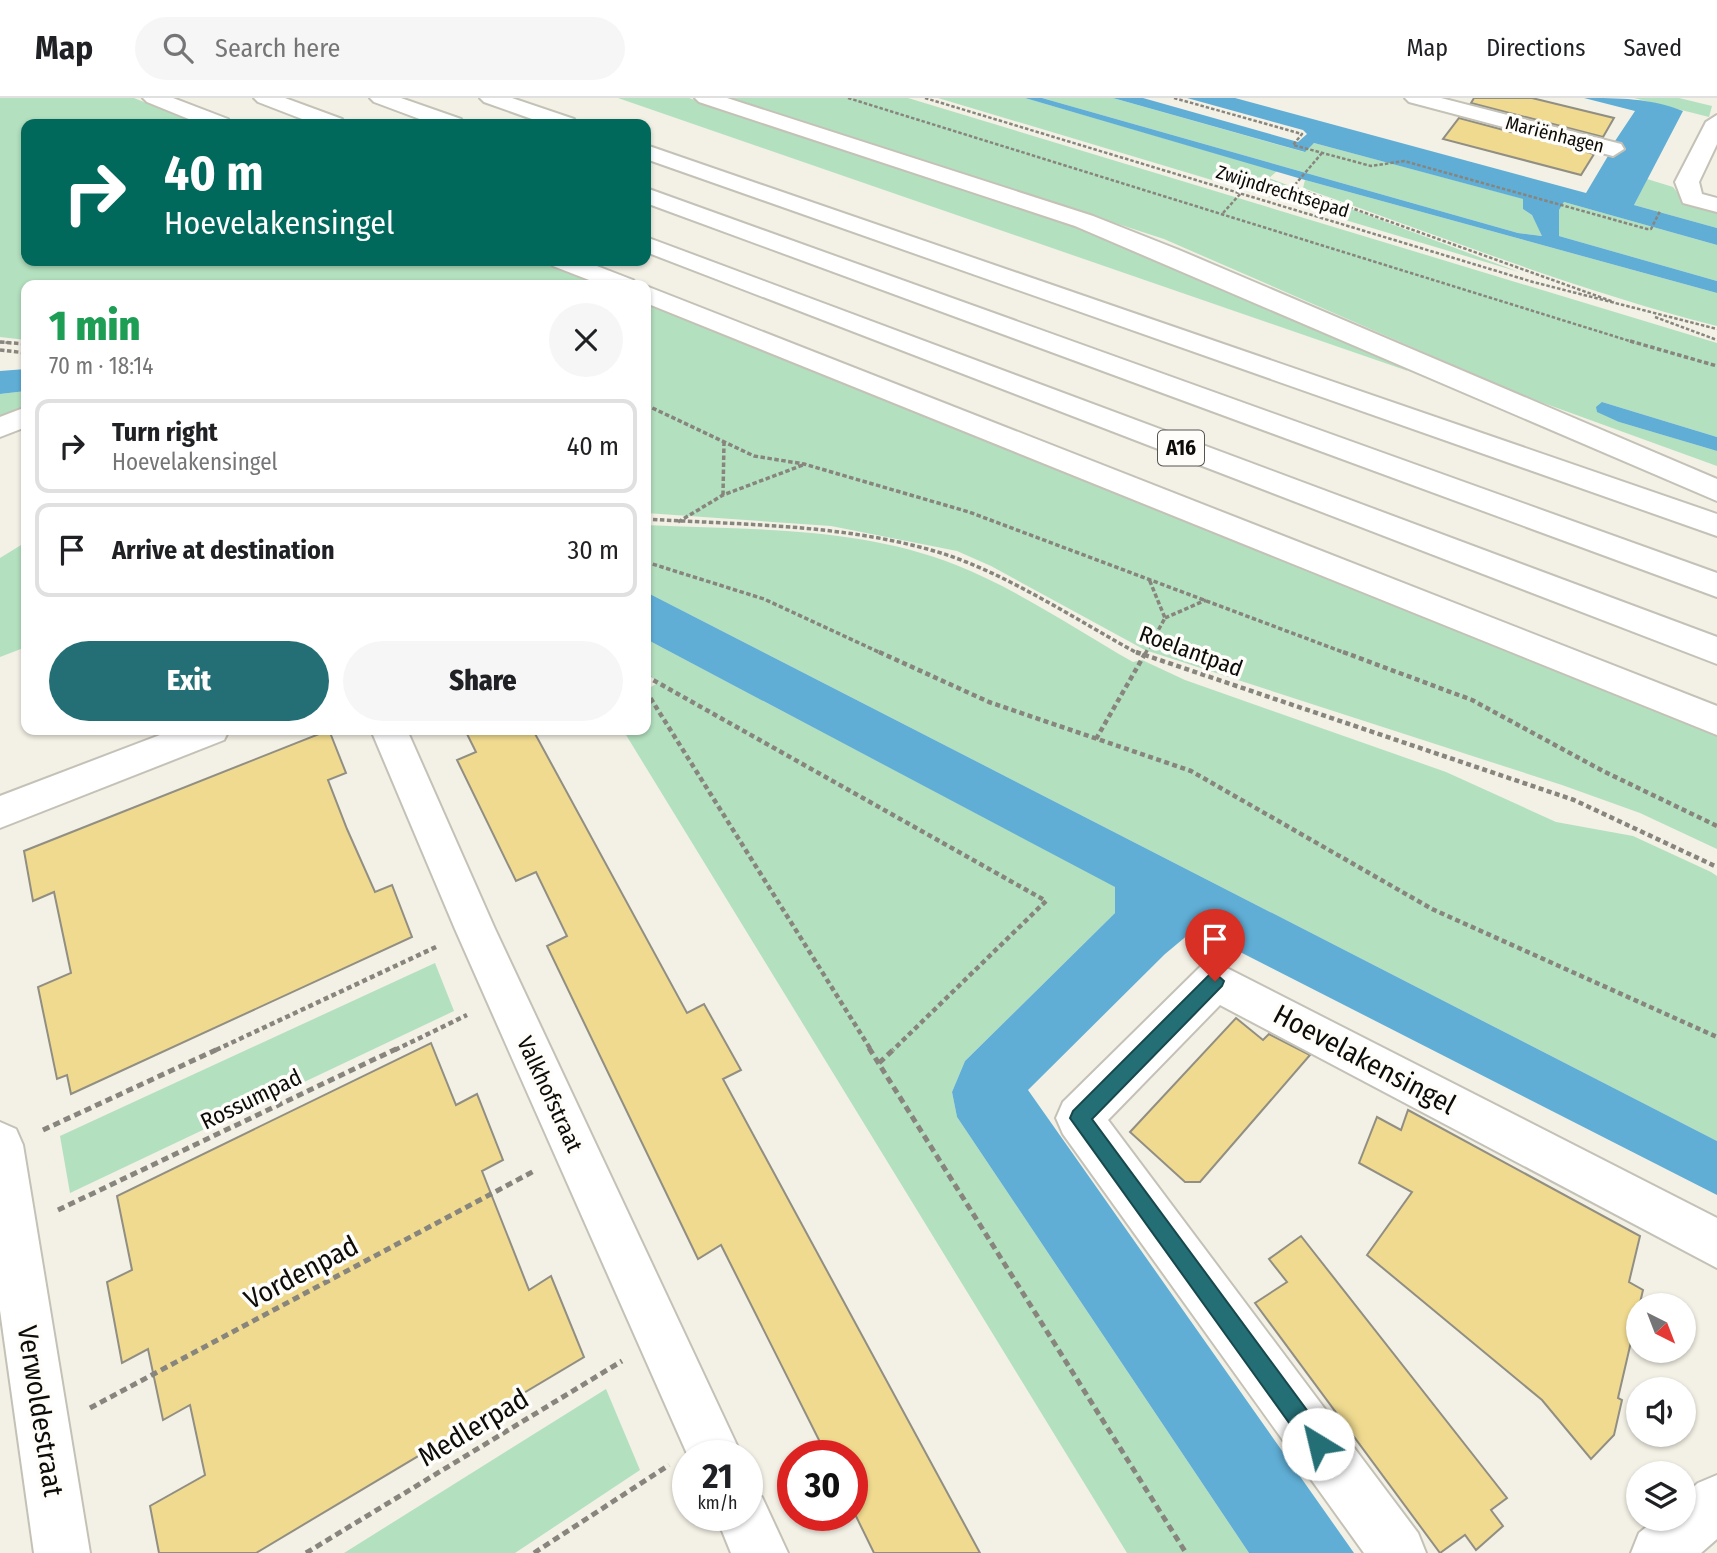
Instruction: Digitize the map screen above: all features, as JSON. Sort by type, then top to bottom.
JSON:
[{"type":"main road","points":[[154,98],[207,119]]},
{"type":"main road","points":[[265,98],[321,119]]},
{"type":"main road","points":[[381,98],[439,119]]},
{"type":"main road","points":[[491,98],[552,119]]},
{"type":"main road","points":[[706,98],[1084,221],[1146,245],[1717,491]]},
{"type":"main road","name":"Mariënhagen","points":[[1415,98],[1613,149]]},
{"type":"main road","points":[[1717,122],[1687,181],[1691,198],[1717,205]]},
{"type":"main road","points":[[651,154],[1717,525]]},
{"type":"main road","name":"A16","points":[[651,197],[1717,585]]},
{"type":"main road","name":"A16","points":[[651,246],[1717,650]]},
{"type":"main road","points":[[575,266],[611,280]]},
{"type":"main road","points":[[651,296],[1717,721]]},
{"type":"main road","points":[[0,428],[21,418]]},
{"type":"main road","points":[[0,812],[198,735]]},
{"type":"main road","name":"Valkhofstraat","points":[[391,735],[505,996],[708,1440]]},
{"type":"main road","name":"Hoevelakensingel","points":[[1398,1553],[1079,1118],[1215,981],[1717,1244]]},
{"type":"main road","name":"Verwoldestraat","points":[[0,1147],[11,1233],[46,1432],[62,1553]]},
{"type":"main road","points":[[1659,1553],[1717,1502]]},
{"type":"main road","points":[[750,1531],[760,1553]]},
{"type":"path","points":[[848,98],[1609,335],[1717,366]]},
{"type":"path","name":"Zwijndrechtsepad","points":[[925,98],[1533,282],[1717,329]]},
{"type":"path","points":[[1174,98],[1302,134],[1293,145],[1371,166],[1404,161],[1651,229],[1661,210]]},
{"type":"path","points":[[1322,153],[1293,187],[1633,309]]},
{"type":"path","points":[[1223,213],[1241,193]]},
{"type":"path","name":"Zwijndrechtsepad","points":[[1633,309],[1717,340]]},
{"type":"path","points":[[0,342],[21,344]]},
{"type":"path","points":[[0,350],[21,352]]},
{"type":"path","points":[[651,407],[754,456],[804,464],[969,512],[1472,700],[1603,771],[1717,826]]},
{"type":"path","points":[[723,495],[724,442]]},
{"type":"path","points":[[677,522],[723,495],[804,464]]},
{"type":"path","name":"Roelantpad","points":[[651,519],[832,530],[941,553],[990,573],[1142,655],[1574,800],[1717,867]]},
{"type":"path","points":[[651,564],[764,599],[989,702],[1191,771],[1432,909],[1717,1037]]},
{"type":"path","points":[[1148,579],[1165,618]]},
{"type":"path","points":[[1096,740],[1165,618],[1206,600]]},
{"type":"path","points":[[651,679],[1046,901],[879,1063]]},
{"type":"path","points":[[651,699],[1186,1553]]},
{"type":"path","points":[[0,1147],[475,929]]},
{"type":"path","name":"Rossumpad","points":[[11,1233],[505,996]]},
{"type":"path","name":"Vordenpad","points":[[46,1432],[575,1149]]},
{"type":"path","name":"Medlerpad","points":[[306,1553],[662,1337]]},
{"type":"path","points":[[534,1553],[672,1463]]},
{"type":"green space","points":[[0,98],[134,98],[186,119],[21,119],[21,266],[554,266],[589,280],[21,280],[21,339],[0,337]]},
{"type":"green space","points":[[618,98],[689,98],[1114,238],[1395,361],[1408,371]]},
{"type":"green space","points":[[732,98],[908,98],[1717,343],[1717,437],[1602,402],[1619,422],[1717,451],[1717,466],[1524,396],[1164,239]]},
{"type":"green space","points":[[938,98],[1025,98],[1277,171],[1269,178],[1519,272]]},
{"type":"green space","points":[[1042,98],[1113,98],[1304,152],[1314,143],[1524,199],[1523,209],[1532,215],[1543,236],[1518,233]]},
{"type":"green space","points":[[1634,98],[1679,98],[1712,106],[1709,117]]},
{"type":"green space","points":[[1647,179],[1673,187],[1684,201],[1717,211],[1717,228],[1634,205]]},
{"type":"green space","points":[[1305,180],[1717,293],[1717,326],[1612,296],[1457,243],[1303,188]]},
{"type":"green space","points":[[1564,202],[1717,245],[1717,281],[1559,236],[1559,210]]},
{"type":"green space","points":[[651,305],[1370,590],[1717,723],[1717,849],[1640,813],[1562,785],[1145,650],[991,566],[957,551],[831,526],[651,513]]},
{"type":"green space","points":[[21,392],[21,414],[0,422],[0,394]]},
{"type":"green space","points":[[651,525],[802,532],[881,543],[919,552],[956,565],[1001,586],[1133,662],[1142,660],[1185,680],[1446,772],[1556,822],[1633,836],[1711,872],[1717,876],[1717,1141],[651,595]]},
{"type":"green space","points":[[21,545],[21,649],[0,657],[0,558]]},
{"type":"green space","points":[[651,642],[1116,887],[1115,913],[965,1061],[952,1092],[957,1117],[1249,1553],[1127,1553],[626,735],[651,735],[651,687],[659,682],[651,677]]},
{"type":"green space","points":[[435,963],[454,1011],[70,1193],[60,1136]]},
{"type":"green space","points":[[606,1389],[640,1470],[515,1553],[344,1553]]},
{"type":"water","points":[[1025,98],[1042,98],[1518,233],[1542,236],[1532,215],[1523,209],[1523,199],[1314,143],[1305,152],[1113,98],[1143,98],[1298,142],[1307,134],[1303,130],[1187,98],[1235,98],[1586,193],[1608,156],[1612,154],[1613,144],[1635,111],[1584,98],[1659,103],[1683,111],[1634,205],[1717,228],[1717,245],[1564,202],[1559,210],[1559,236],[1717,281],[1717,293],[1305,180]]},
{"type":"water","points":[[21,369],[21,392],[0,394],[0,371]]},
{"type":"water","points":[[1602,402],[1717,437],[1717,451],[1619,422],[1597,412],[1596,407]]},
{"type":"water","points":[[651,595],[1717,1141],[1717,1195],[1195,929],[1165,954],[1028,1090],[1354,1553],[1249,1553],[957,1117],[952,1092],[965,1061],[1115,913],[1115,887],[651,642]]},
{"type":"building","points":[[1474,98],[1532,98],[1614,118],[1603,137],[1471,103]]},
{"type":"building","points":[[1459,118],[1594,154],[1581,175],[1443,139]]},
{"type":"building","points":[[316,735],[331,735],[346,773],[328,780],[347,829],[375,892],[392,885],[412,937],[71,1094],[67,1075],[57,1079],[38,987],[71,973],[54,892],[33,901],[24,851]]},
{"type":"building","points":[[468,735],[536,735],[687,1013],[704,1004],[741,1070],[723,1079],[980,1553],[874,1553],[863,1531],[868,1531],[868,1440],[819,1440],[721,1245],[698,1259],[547,946],[567,936],[536,872],[516,881],[457,760],[476,752]]},
{"type":"building","points":[[1236,1018],[1263,1040],[1269,1034],[1310,1055],[1200,1182],[1185,1182],[1130,1132]]},
{"type":"building","points":[[431,1043],[456,1105],[477,1094],[503,1160],[482,1171],[529,1290],[551,1276],[584,1357],[256,1553],[159,1553],[150,1506],[205,1475],[190,1405],[163,1420],[148,1349],[122,1363],[107,1282],[132,1270],[117,1196]]},
{"type":"building","points":[[1408,1110],[1640,1236],[1629,1282],[1643,1290],[1642,1293],[1626,1293],[1626,1363],[1618,1398],[1622,1400],[1614,1435],[1591,1459],[1542,1400],[1367,1255],[1412,1192],[1359,1163],[1377,1117],[1401,1130]]},
{"type":"building","points":[[1301,1236],[1507,1498],[1491,1510],[1503,1526],[1476,1550],[1465,1535],[1440,1553],[1255,1303],[1287,1282],[1269,1259]]},
{"type":"route","points":[[1215,981],[1079,1118],[1318,1444]]}]
